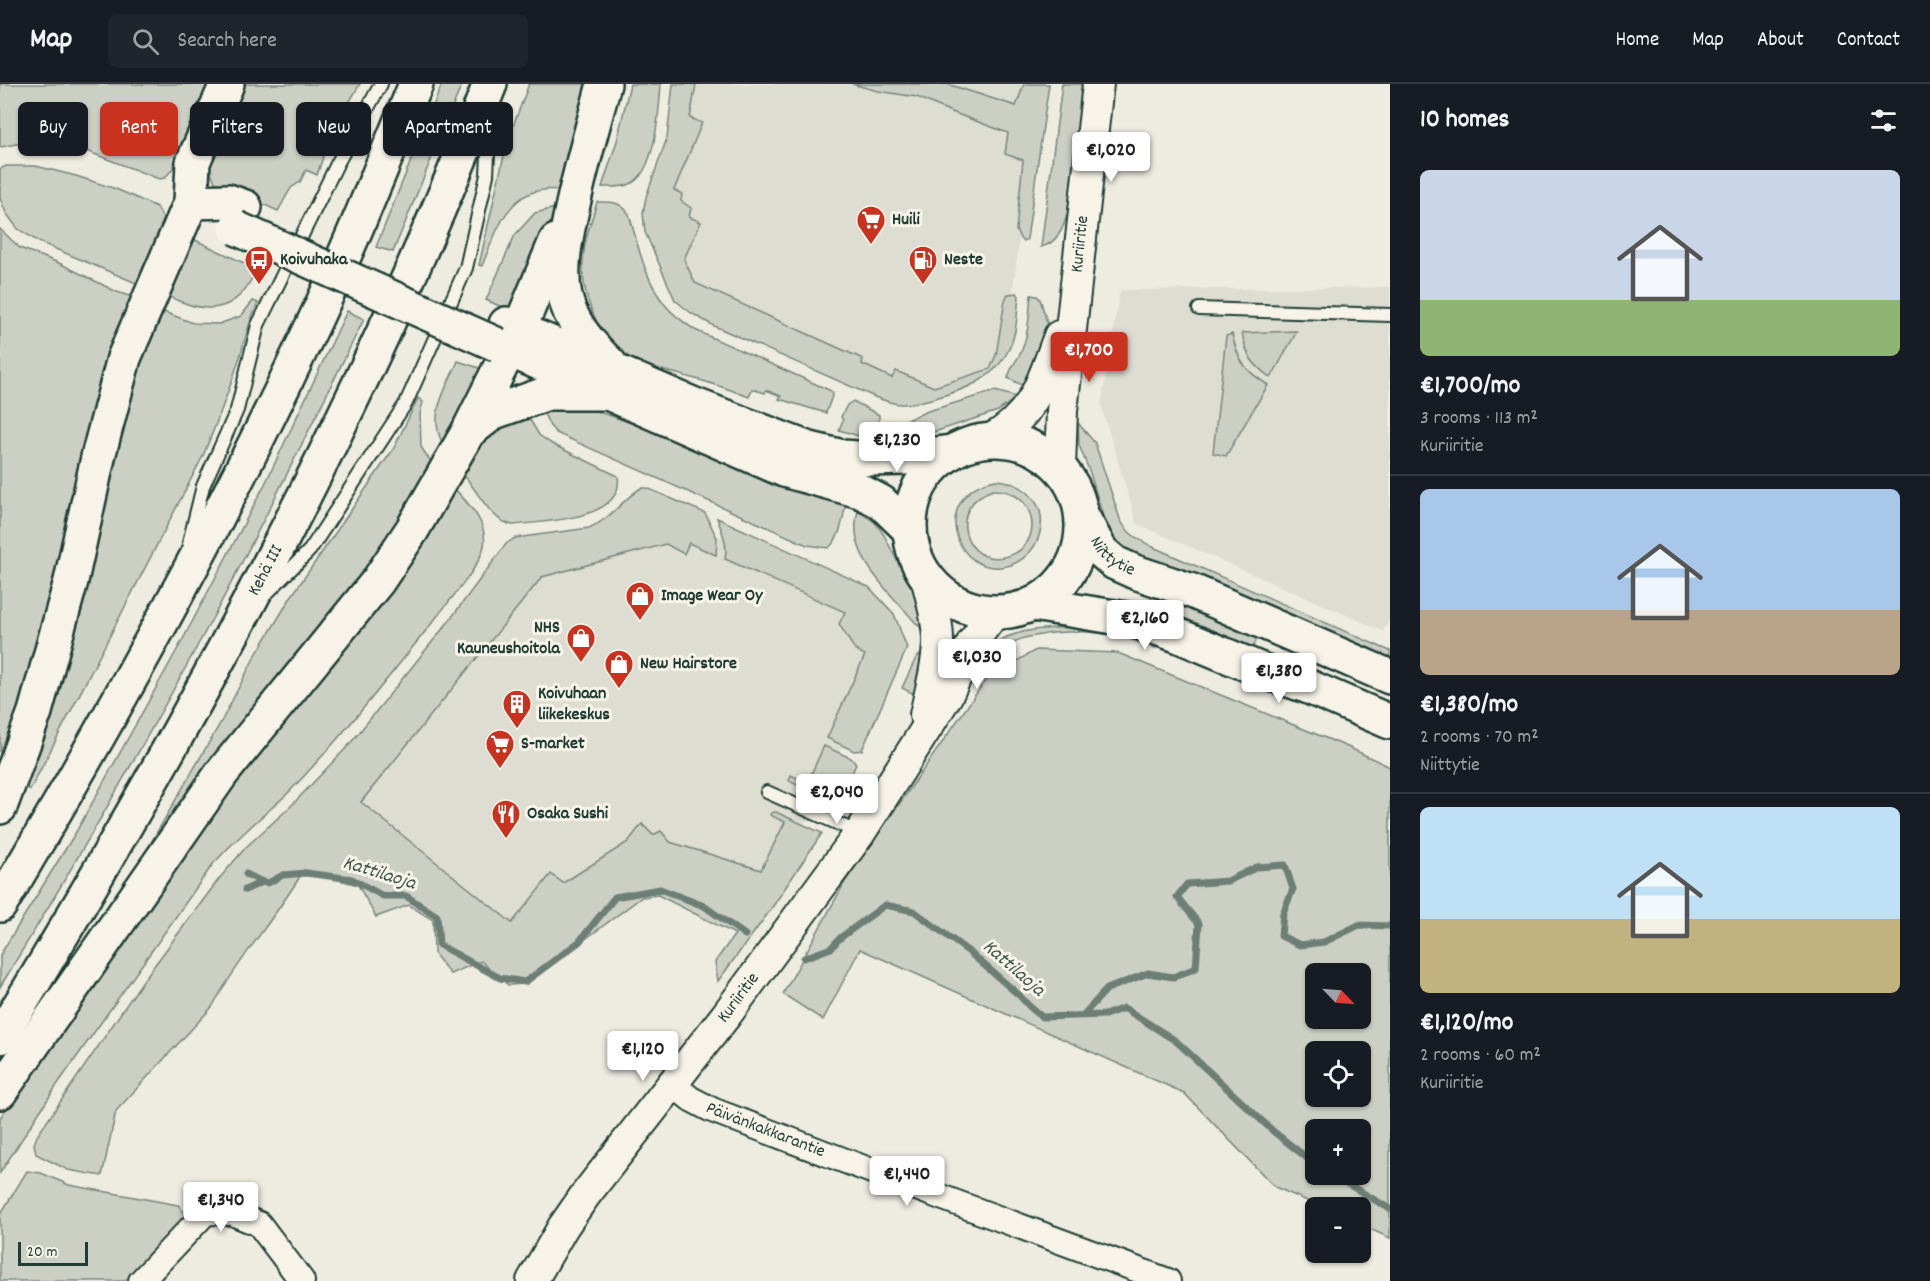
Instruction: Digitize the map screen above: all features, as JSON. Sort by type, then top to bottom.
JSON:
[{"type":"main road","points":[[0,807],[35,712],[71,581],[124,358],[191,202],[193,162],[227,84]]},
{"type":"main road","points":[[0,905],[177,596],[239,477],[305,342],[416,84]]},
{"type":"main road","name":"Kehä III","points":[[0,1037],[57,946],[241,620],[375,354],[453,180],[491,84]]},
{"type":"main road","points":[[604,84],[578,183],[566,241],[562,277],[565,298],[583,333],[598,352],[614,382]]},
{"type":"main road","points":[[0,1092],[222,773],[378,581],[412,530],[468,432],[508,338],[544,271],[578,183]]},
{"type":"main road","points":[[191,202],[219,221],[241,218],[508,338],[614,382],[784,470],[860,491],[881,502],[910,530]]},
{"type":"main road","points":[[468,432],[494,412],[548,393],[614,382],[692,404],[806,448],[843,457],[905,458],[951,452]]},
{"type":"main road","points":[[1033,604],[1058,586],[1071,568],[1080,546],[1082,516],[1074,489],[1060,468],[1038,450],[1015,442],[990,440],[971,443],[951,452],[931,469],[920,484],[913,502],[910,530],[915,556],[926,577],[945,596],[962,605],[995,612],[1033,604],[1133,620],[1309,687],[1390,722]]},
{"type":"main road","name":"Niittytie","points":[[1082,516],[1101,551],[1135,572],[1192,591],[1390,677]]},
{"type":"street","name":"Kuriiritie","points":[[1060,468],[1062,411],[1098,84]]},
{"type":"street","name":"Kuriiritie","points":[[990,440],[1020,418],[1034,398],[1074,296]]},
{"type":"street","name":"Kuriiritie","points":[[920,740],[938,641],[934,608],[926,577]]},
{"type":"street","name":"Kuriiritie","points":[[532,1281],[562,1227],[585,1194],[789,932],[860,833],[947,696],[972,643],[995,612]]},
{"type":"street","name":"Päivänkakkarantie","points":[[672,1084],[691,1099],[712,1110],[1168,1281]]},
{"type":"street","points":[[141,1281],[206,1212],[232,1213],[259,1224],[302,1281]]},
{"type":"lane","points":[[177,596],[203,486],[237,410],[258,325],[337,164],[381,84]]},
{"type":"lane","points":[[241,620],[310,550],[406,403],[466,268],[487,175],[491,84]]},
{"type":"lane","points":[[1199,309],[1390,315]]},
{"type":"lane","points":[[767,792],[860,833]]},
{"type":"shaded area","points":[[0,84],[213,84],[204,102],[190,102],[190,132],[173,168],[165,178],[159,179],[88,152],[88,102],[18,102],[18,144],[0,147]]},
{"type":"shaded area","points":[[241,84],[360,84],[349,102],[296,102],[296,156],[323,156],[317,175],[306,170],[300,182],[291,188],[278,211],[215,182],[208,166],[212,156],[284,156],[284,102],[234,102]]},
{"type":"shaded area","points":[[442,84],[462,84],[455,102],[435,102]]},
{"type":"shaded area","points":[[529,84],[595,84],[562,190],[543,190],[530,193],[520,199],[503,219],[482,266],[479,265],[504,156],[513,156],[513,126]]},
{"type":"shaded area","points":[[630,84],[661,84],[651,154],[639,178],[620,187],[602,187],[617,141]]},
{"type":"shaded area","points":[[673,84],[696,84],[690,118],[702,123],[674,190],[682,194],[681,201],[691,208],[689,217],[701,222],[684,259],[695,283],[863,359],[862,364],[892,378],[896,371],[934,387],[990,369],[996,355],[1005,300],[1008,294],[1017,293],[1019,296],[1014,336],[1009,349],[996,368],[978,382],[957,391],[917,402],[896,404],[877,398],[712,325],[691,313],[675,300],[645,232],[643,213],[646,197],[667,138]]},
{"type":"shaded area","points":[[687,84],[1038,84],[1008,331],[998,359],[986,370],[918,396],[680,290],[665,195]]},
{"type":"shaded area","points":[[852,84],[947,84],[1016,106],[1024,84],[1049,84],[1027,239],[1021,240],[1016,230],[1023,160],[1005,154],[1008,133],[917,97]]},
{"type":"shaded area","points":[[1062,84],[1083,84],[1068,210],[1063,227],[1056,237],[1052,242],[1041,247]]},
{"type":"shaded area","points":[[413,156],[432,156],[393,252],[376,247]]},
{"type":"shaded area","points":[[6,166],[36,166],[76,176],[116,189],[157,207],[164,220],[156,250],[141,285],[39,242],[18,229],[6,213],[0,198],[0,169]]},
{"type":"shaded area","points":[[597,202],[615,203],[629,214],[647,274],[672,313],[695,330],[829,390],[833,393],[826,413],[779,399],[781,396],[766,390],[765,393],[752,389],[749,397],[711,383],[649,366],[627,356],[616,347],[606,336],[591,310],[584,280],[585,245]]},
{"type":"shaded area","points":[[555,208],[521,298],[513,312],[486,300],[515,235],[535,213]]},
{"type":"shaded area","points":[[0,229],[20,248],[135,298],[55,599],[0,777]]},
{"type":"shaded area","points":[[193,239],[259,270],[235,300],[226,305],[208,308],[189,305],[170,297]]},
{"type":"shaded area","points":[[1390,287],[1390,619],[1383,631],[1137,524],[1101,406],[1120,290]]},
{"type":"shaded area","points":[[1031,295],[1040,299],[1048,325],[1027,388],[1008,378],[1026,338]]},
{"type":"shaded area","points":[[253,301],[258,303],[203,456],[30,790],[24,785],[140,362],[164,312],[193,323],[219,324],[241,316]]},
{"type":"shaded area","points":[[347,311],[364,319],[255,538],[138,753],[0,987],[0,955],[76,832],[182,641],[265,484]]},
{"type":"shaded area","points":[[1297,331],[1271,378],[1251,359],[1242,333]]},
{"type":"shaded area","points":[[1232,334],[1243,364],[1268,385],[1226,456],[1213,453],[1226,336]]},
{"type":"shaded area","points":[[458,361],[482,369],[446,449],[440,438],[437,415],[443,394]]},
{"type":"shaded area","points":[[995,391],[1017,397],[998,411],[919,437],[887,441],[896,426],[904,421],[928,411]]},
{"type":"shaded area","points":[[418,398],[423,402],[420,414],[421,447],[436,469],[384,551],[142,866],[150,844],[221,722],[254,658],[291,597],[394,448]]},
{"type":"shaded area","points":[[853,401],[879,415],[872,440],[839,430],[843,420],[841,417],[847,405]]},
{"type":"shaded area","points":[[582,407],[648,429],[746,470],[812,494],[846,503],[836,539],[828,548],[807,545],[556,433],[541,408]]},
{"type":"shaded area","points":[[526,413],[539,435],[552,444],[618,476],[617,491],[609,502],[580,516],[514,525],[506,523],[492,513],[464,475],[482,445],[507,423]]},
{"type":"shaded area","points":[[1078,423],[1095,443],[1120,519],[1134,536],[1153,547],[1390,651],[1390,661],[1134,556],[1117,545],[1103,516],[1079,445]]},
{"type":"shaded area","points":[[996,480],[1007,482],[1025,490],[1037,505],[1041,514],[1039,536],[1032,550],[1016,563],[991,567],[975,561],[963,549],[956,533],[956,517],[962,501],[975,488]],"holes":[[[993,490],[1008,492],[1019,498],[1027,508],[1032,530],[1028,541],[1020,550],[1008,556],[993,558],[980,553],[971,545],[966,534],[965,521],[969,508],[978,498]]]},
{"type":"shaded area","points":[[454,488],[476,514],[483,529],[484,546],[470,574],[328,750],[289,792],[213,864],[57,1085],[0,1173],[0,1118],[149,897],[222,797],[391,586],[437,520]]},
{"type":"shaded area","points":[[641,488],[647,488],[705,513],[717,538],[716,555],[689,543],[684,554],[666,544],[542,577],[361,802],[512,923],[551,874],[563,883],[628,842],[642,824],[653,835],[661,831],[670,842],[761,870],[785,822],[770,815],[771,813],[776,812],[822,833],[769,912],[718,981],[715,962],[735,934],[658,895],[642,897],[525,984],[508,985],[481,961],[450,974],[434,953],[433,920],[409,905],[376,917],[358,885],[304,870],[212,1007],[116,1111],[102,1176],[68,1170],[36,1154],[34,1144],[37,1136],[142,982],[219,879],[246,847],[291,806],[349,745],[449,621],[506,544],[515,538],[589,528],[604,520]]},
{"type":"shaded area","points":[[858,511],[875,522],[884,535],[915,591],[924,628],[914,621],[882,585],[863,557],[856,527]]},
{"type":"shaded area","points":[[717,518],[869,587],[894,614],[907,648],[862,750],[854,751],[827,738],[865,655],[855,650],[839,624],[845,612],[725,559],[725,543]]},
{"type":"shaded area","points":[[688,522],[858,598],[883,653],[826,783],[772,886],[615,848],[529,953],[341,799],[529,562]]},
{"type":"shaded area","points":[[1154,592],[1259,635],[1252,649],[1149,605]]},
{"type":"shaded area","points":[[1094,628],[1157,643],[1155,649],[1112,635],[1065,632],[1023,638],[995,654],[983,654],[992,645],[1013,635],[1037,630]]},
{"type":"shaded area","points":[[929,648],[916,695],[902,688],[916,658]]},
{"type":"shaded area","points":[[1036,650],[1118,653],[1350,748],[1390,767],[1390,1238],[1371,1229],[1371,1197],[1305,1197],[1305,1200],[1275,1187],[1184,1093],[860,949],[823,1020],[783,994],[845,882],[987,678]]},
{"type":"shaded area","points":[[824,746],[851,758],[856,764],[844,793],[836,803],[789,780],[791,775],[807,783]]},
{"type":"shaded area","points":[[27,1171],[41,1173],[69,1185],[178,1205],[185,1213],[186,1220],[125,1281],[0,1281],[0,1215]]},
{"type":"waterway","points":[[1084,1014],[1107,989],[1148,973],[1173,977],[1196,968],[1199,924],[1177,897],[1187,884],[1228,881],[1257,867],[1285,865],[1293,889],[1283,913],[1281,936],[1300,945],[1324,942],[1359,925],[1390,926]]},
{"type":"waterway","name":"Kattilaoja","points":[[245,890],[262,882],[268,883],[283,875],[306,873],[352,879],[383,896],[406,896],[437,916],[439,945],[500,978],[525,982],[579,942],[615,897],[660,889],[704,906],[745,935]]},
{"type":"waterway","points":[[246,874],[262,882]]},
{"type":"waterway","name":"Kattilaoja","points":[[804,958],[831,948],[840,938],[885,905],[914,911],[969,952],[1042,1017],[1105,1015],[1124,1008],[1176,1041],[1274,1132],[1305,1156]]},
{"type":"waterway","name":"Kattilaoja","points":[[1350,1185],[1390,1209]]},
{"type":"place","name":"Huili","points":[[871,246]]},
{"type":"place","name":"Koivuhaka","points":[[259,286]]},
{"type":"place","name":"Neste","points":[[923,286]]},
{"type":"place","name":"Image Wear Oy","points":[[640,622]]},
{"type":"place","name":"NHS Kauneushoitola","points":[[581,664]]},
{"type":"place","name":"New Hairstore","points":[[619,690]]},
{"type":"place","name":"Koivuhaan liikekeskus","points":[[517,730]]},
{"type":"place","name":"S-market","points":[[500,770]]},
{"type":"place","name":"Osaka Sushi","points":[[506,840]]}]
